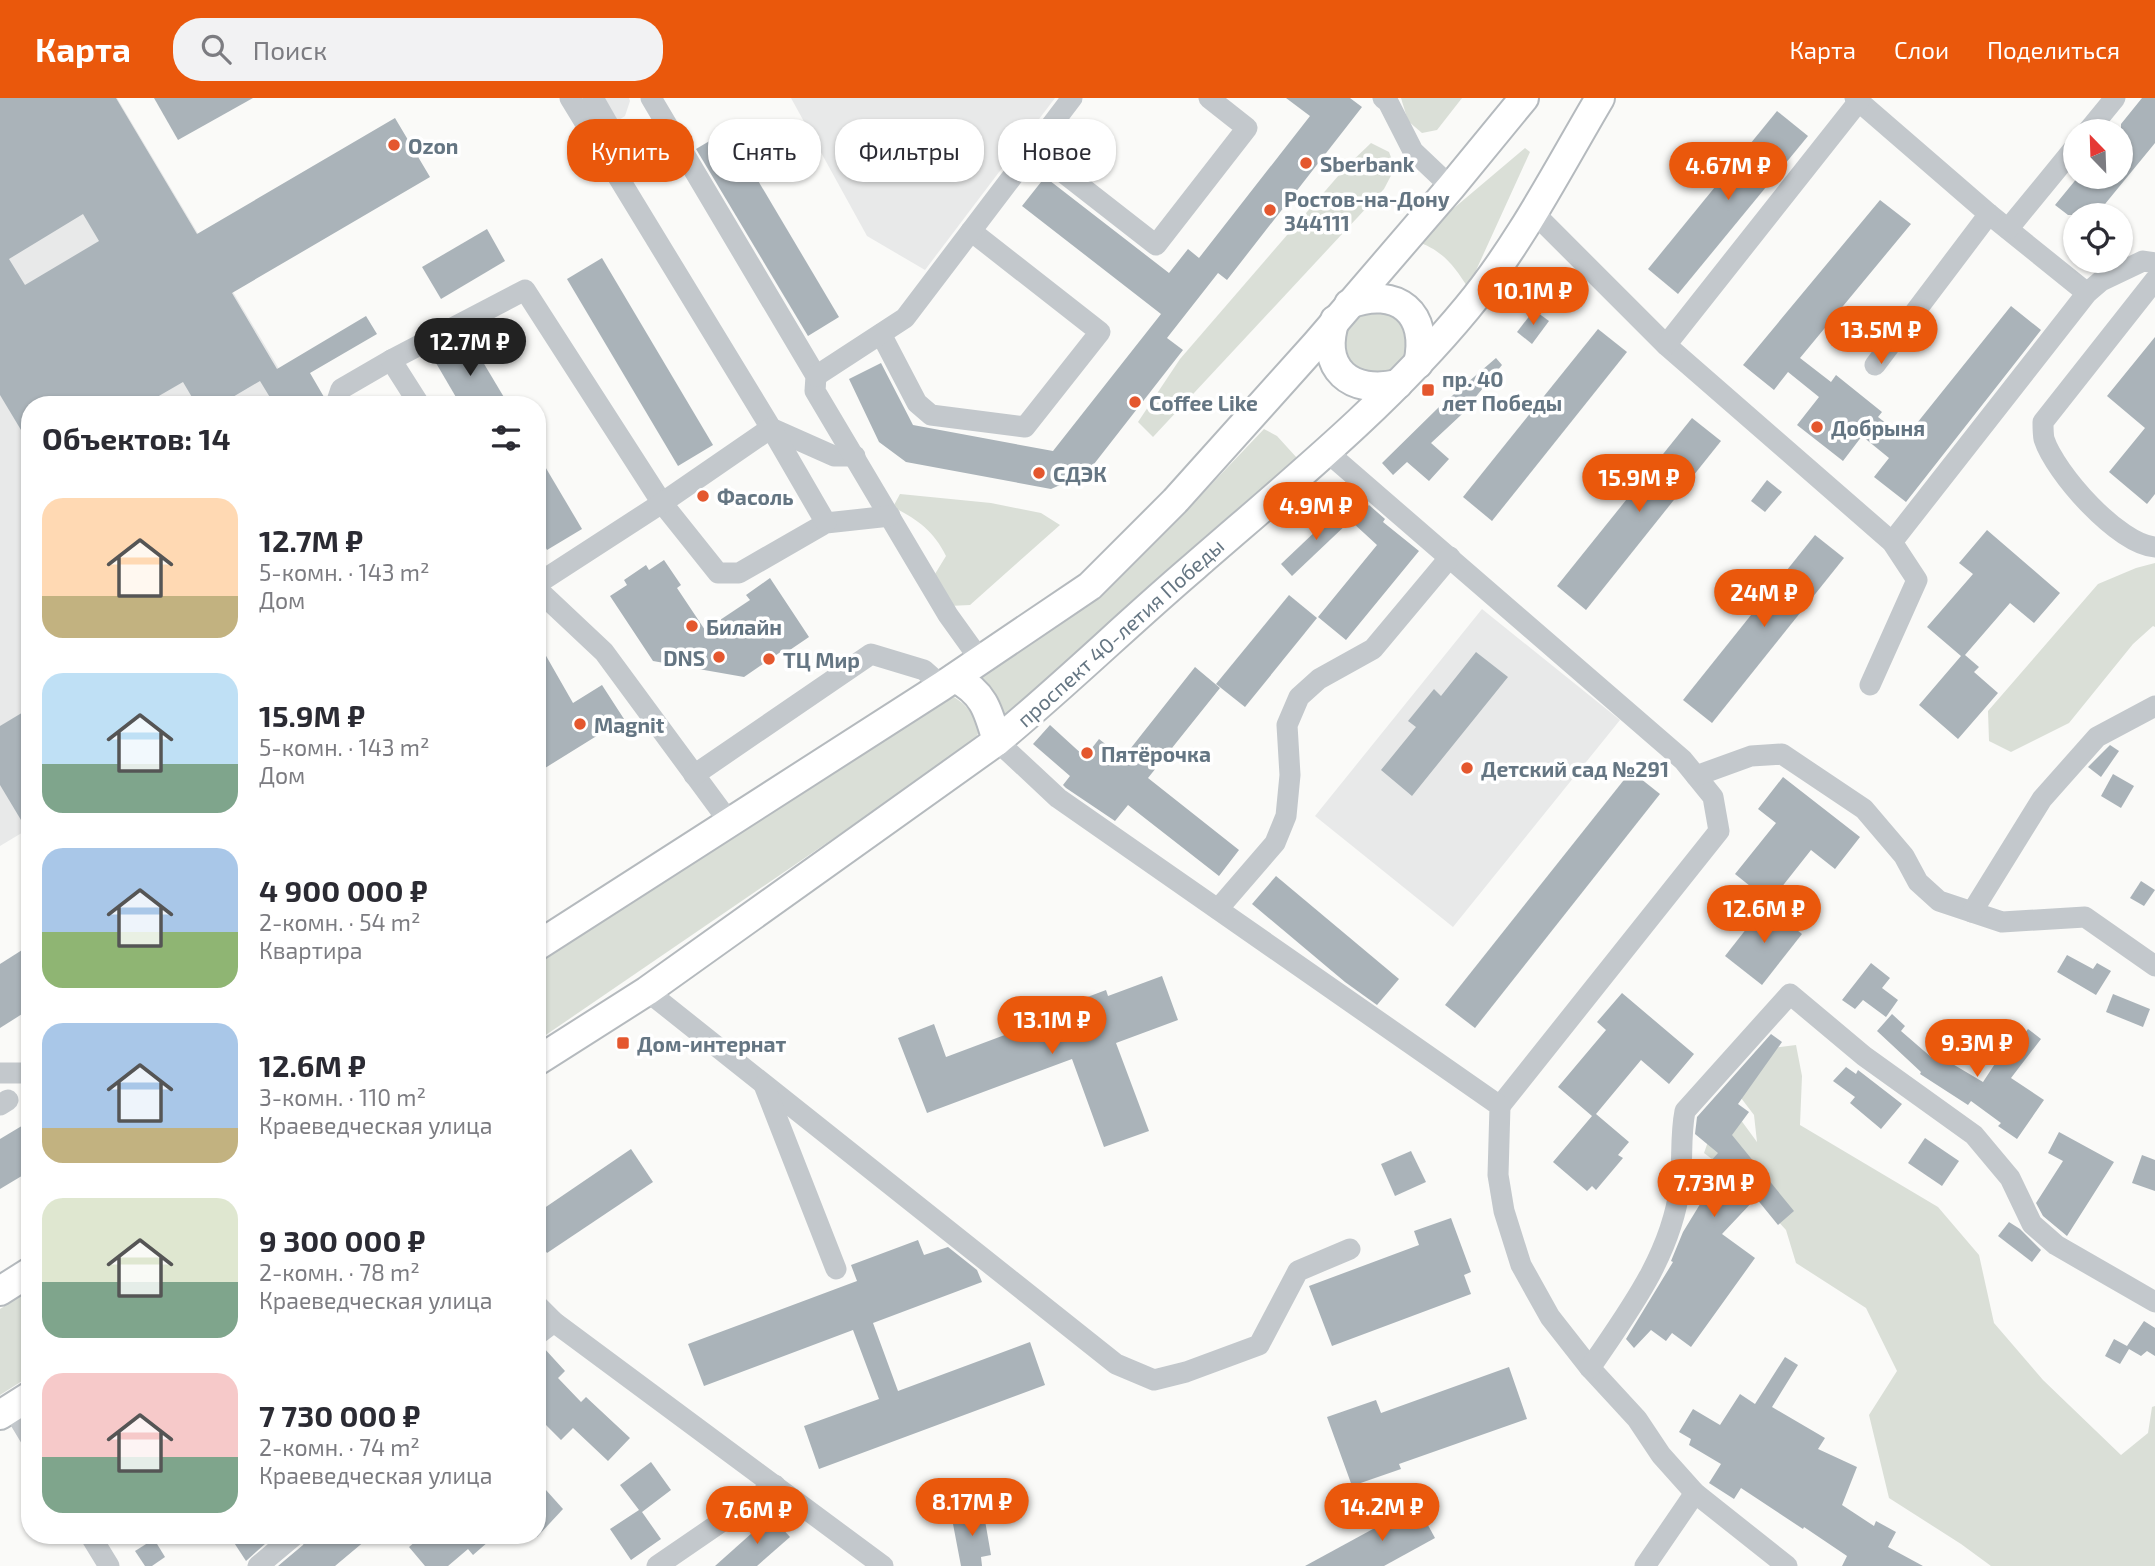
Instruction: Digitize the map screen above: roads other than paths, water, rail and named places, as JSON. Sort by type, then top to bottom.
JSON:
[{"type":"main road","points":[[546,940],[981,661],[1090,586],[1175,501],[1451,187],[1524,98]]},
{"type":"main road","name":"проспект 40-летия Победы","points":[[546,1055],[647,990],[997,741],[1326,451],[1418,364],[1469,306],[1534,213],[1600,98]]},
{"type":"main road","points":[[1398,384],[1372,388],[1355,384],[1343,375],[1332,358],[1330,344],[1342,312],[1375,297],[1391,299],[1406,308],[1416,321],[1421,336],[1418,364]]},
{"type":"main road","points":[[948,682],[973,687],[989,714],[997,741]]},
{"type":"main road","points":[[0,1291],[21,1278]]},
{"type":"street","points":[[570,98],[583,119]]},
{"type":"street","points":[[593,98],[605,119]]},
{"type":"street","points":[[651,98],[664,119]]},
{"type":"street","points":[[1056,119],[1072,98]]},
{"type":"street","points":[[1075,182],[1156,245],[1247,128],[1209,98]]},
{"type":"street","points":[[1383,98],[1388,102],[1413,151],[1451,187]]},
{"type":"street","points":[[2098,119],[2115,98]]},
{"type":"street","points":[[1666,345],[1865,102],[1989,214],[2087,293]]},
{"type":"street","points":[[2008,229],[2063,162]]},
{"type":"street","points":[[694,170],[816,376],[815,391],[948,615],[981,661]]},
{"type":"street","points":[[622,182],[826,523]]},
{"type":"street","points":[[816,376],[905,318],[1008,182]]},
{"type":"street","points":[[1534,213],[1666,345],[1892,541],[1917,580],[1870,685]]},
{"type":"street","points":[[1875,365],[1989,214]]},
{"type":"street","points":[[881,334],[917,403],[931,415],[1025,427],[1100,332],[971,231]]},
{"type":"street","points":[[1892,541],[2087,293],[2101,281],[2143,261],[2155,263]]},
{"type":"street","points":[[2155,280],[2043,422],[2044,438],[2063,472],[2095,509],[2143,547],[2155,547]]},
{"type":"street","points":[[339,396],[341,389],[391,360],[525,290],[662,503],[718,573],[739,573],[826,523],[890,516]]},
{"type":"street","points":[[391,360],[414,396]]},
{"type":"street","points":[[771,428],[834,456],[855,456]]},
{"type":"street","points":[[546,580],[771,428]]},
{"type":"street","points":[[1326,451],[1684,760],[1713,797],[1719,831],[1500,1106],[1498,1175],[1504,1210],[1521,1265],[1550,1317],[1590,1368],[1637,1419],[1661,1455],[1695,1493],[1787,1566]]},
{"type":"street","points":[[1218,909],[1275,843],[1286,816],[1290,775],[1287,725],[1299,697],[1319,679],[1373,649],[1450,557]]},
{"type":"street","points":[[546,595],[604,652],[730,823]]},
{"type":"street","points":[[694,775],[871,654],[924,670],[948,682]]},
{"type":"street","points":[[1972,912],[2042,799],[2097,737],[2155,706]]},
{"type":"street","points":[[997,741],[1058,797],[1500,1106]]},
{"type":"street","points":[[1696,776],[1751,756],[1782,754],[1864,809],[1905,856],[1918,882],[1939,901],[2002,922],[2085,917],[2155,966]]},
{"type":"street","points":[[647,990],[1116,1364],[1154,1380],[1186,1372],[1259,1345],[1298,1271],[1350,1249]]},
{"type":"street","points":[[1590,1368],[1641,1294],[1668,1235],[1680,1186],[1681,1131],[1685,1111],[1790,994],[1864,1056],[1974,1135],[2010,1178],[2032,1224],[2056,1245],[2155,1302]]},
{"type":"street","points":[[0,1073],[21,1073]]},
{"type":"street","points":[[763,1083],[836,1269]]},
{"type":"street","points":[[546,1329],[775,1485],[883,1566]]},
{"type":"street","points":[[657,1566],[775,1485]]},
{"type":"street","points":[[1645,1566],[1695,1493]]},
{"type":"street","points":[[96,1544],[109,1566]]},
{"type":"street","points":[[258,1566],[284,1544]]},
{"type":"place","name":"Ozon","points":[[394,145]]},
{"type":"place","name":"Sberbank","points":[[1306,163]]},
{"type":"place","name":"Ростов-на-Дону 344111","points":[[1270,210]]},
{"type":"place","name":"пр. 40 лет Победы","points":[[1428,390]]},
{"type":"place","name":"Coffee Like","points":[[1135,402]]},
{"type":"place","name":"Добрыня","points":[[1817,427]]},
{"type":"place","name":"СДЭК","points":[[1039,473]]},
{"type":"place","name":"Фасоль","points":[[703,496]]},
{"type":"place","name":"Билайн","points":[[692,626]]},
{"type":"place","name":"DNS","points":[[719,657]]},
{"type":"place","name":"ТЦ Мир","points":[[769,659]]},
{"type":"place","name":"Magnit","points":[[580,724]]},
{"type":"place","name":"Пятёрочка","points":[[1087,753]]},
{"type":"place","name":"Детский сад №291","points":[[1467,768]]},
{"type":"place","name":"Дом-интернат","points":[[623,1043]]}]
